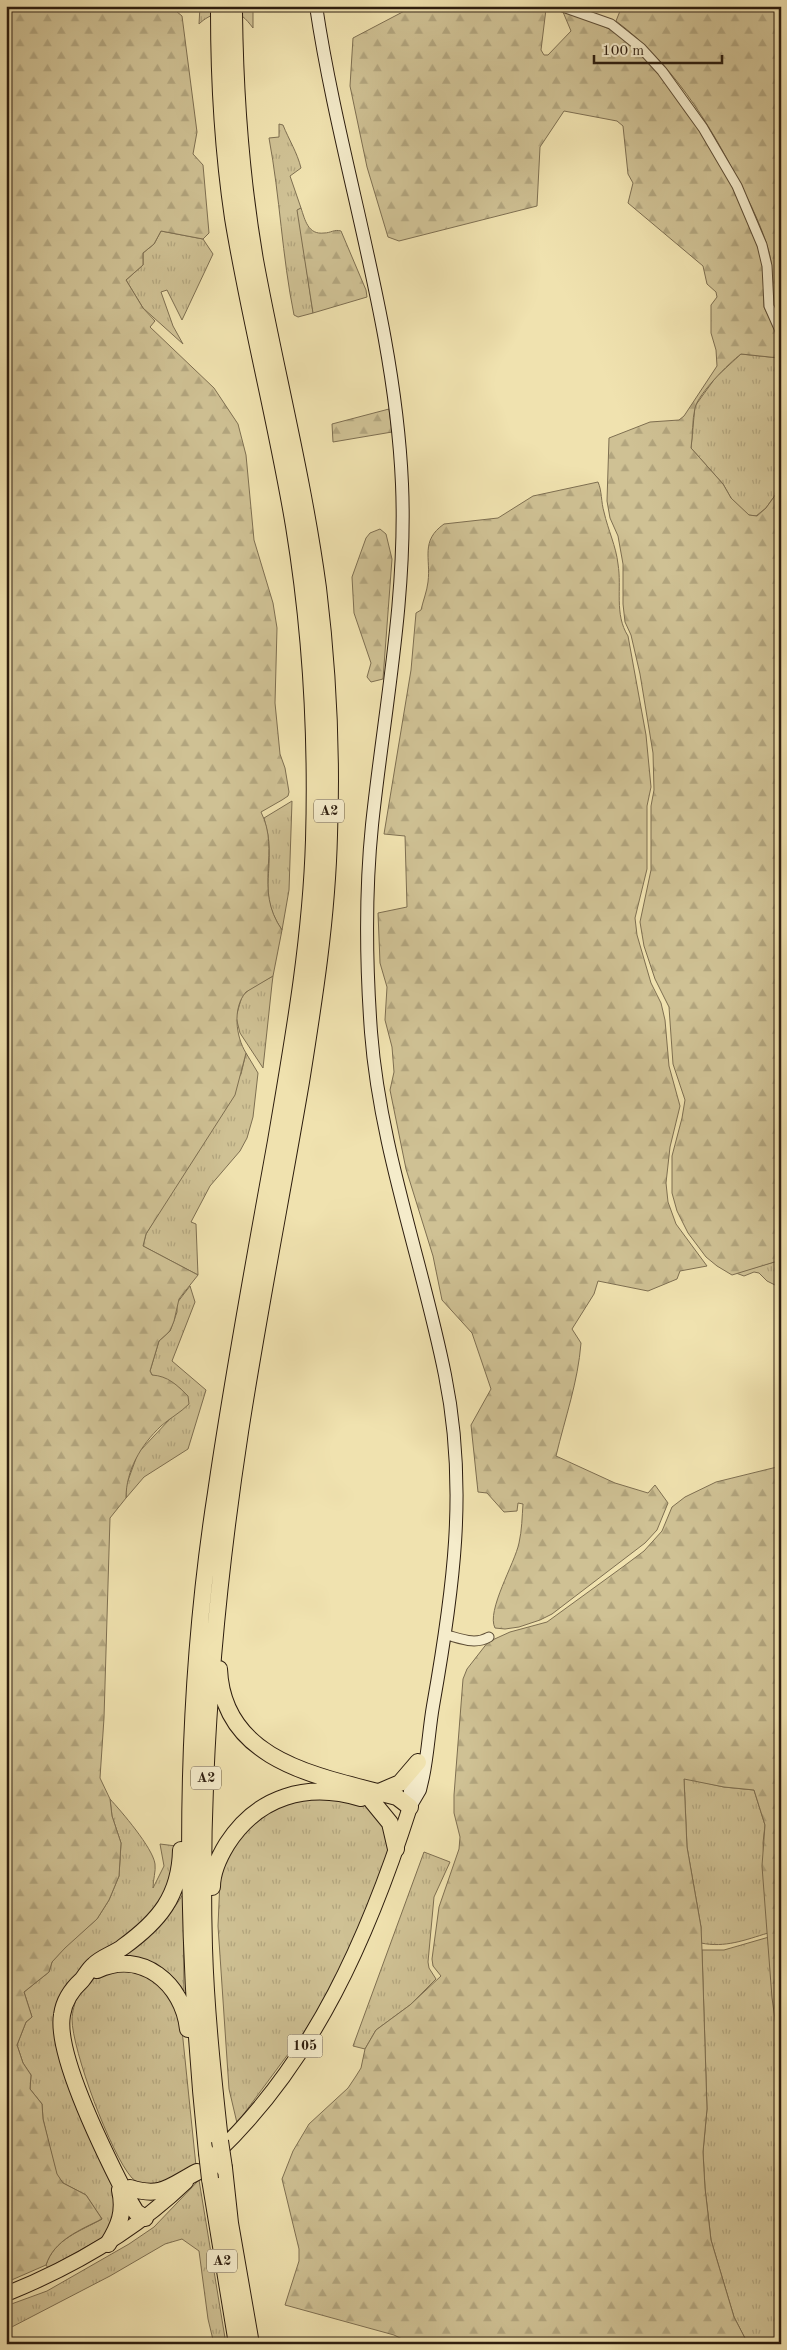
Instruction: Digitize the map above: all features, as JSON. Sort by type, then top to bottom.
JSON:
[{"type":"highway","name":"A2","points":[[237,2344],[203,2176],[207,2153],[198,2070],[193,1993],[190,1815],[196,1671],[215,1499],[246,1307],[296,1026],[312,885],[315,772],[312,681],[304,592],[294,525],[232,212],[223,130],[226,13],[250,225],[298,470],[318,589],[327,677],[329,838],[320,951],[309,1032],[240,1429],[217,1608],[205,1790],[204,1948],[220,2141],[230,2222],[251,2344]]},
{"type":"highway","points":[[217,1608],[222,1626],[219,1671],[224,1696],[232,1717],[247,1738],[266,1754],[286,1765],[376,1796],[390,1823],[396,1849]]},
{"type":"highway","points":[[376,1796],[400,1783],[418,1762]]},
{"type":"highway","points":[[204,1948],[212,1927],[212,1883],[216,1867],[234,1833],[250,1816],[276,1798],[300,1792],[326,1791],[397,1796],[410,1807]]},
{"type":"highway","points":[[145,2218],[142,2205],[121,2178],[82,2099],[64,2040],[61,2017],[65,2001],[73,1987],[94,1965],[122,1948],[147,1928],[164,1910],[174,1891],[181,1867],[182,1832],[190,1815]]},
{"type":"highway","points":[[82,1979],[99,1968],[117,1964],[154,1970],[169,1985],[180,2001],[187,2021],[190,2053],[198,2070]]},
{"type":"highway","points":[[121,2178],[146,2192],[162,2191],[203,2176]]},
{"type":"highway","points":[[108,2244],[117,2230],[122,2214],[121,2178]]},
{"type":"main road","points":[[316,6],[335,113],[378,298],[389,360],[398,424],[402,493],[401,592],[370,848],[367,906],[367,970],[372,1038],[386,1133],[399,1195],[445,1375],[454,1435],[457,1482],[456,1543],[447,1635],[423,1777],[420,1790],[410,1807]]},
{"type":"main road","points":[[410,1807],[410,1791],[432,1716]]},
{"type":"main road","name":"105","points":[[6,2294],[61,2271],[108,2244],[203,2176],[292,2065],[334,1998],[371,1918],[410,1807]]},
{"type":"street","points":[[560,6],[611,24],[641,48],[662,71],[703,128],[737,186],[762,245],[767,266],[769,306],[781,333]]},
{"type":"street","points":[[447,1635],[473,1642],[481,1642],[489,1637]]},
{"type":"green space","points":[[6,6],[170,6],[182,16],[197,132],[193,154],[203,165],[209,233],[203,239],[161,231],[154,244],[143,253],[143,265],[126,280],[143,308],[155,321],[150,327],[214,388],[238,424],[246,455],[254,540],[273,603],[277,628],[275,703],[280,754],[285,768],[289,792],[288,796],[261,812],[269,841],[269,899],[274,915],[282,930],[273,976],[246,992],[239,1006],[237,1014],[238,1031],[246,1053],[235,1095],[146,1234],[143,1246],[198,1275],[179,1299],[170,1331],[159,1341],[150,1371],[152,1375],[168,1379],[176,1385],[188,1396],[189,1404],[161,1426],[147,1441],[132,1468],[126,1498],[110,1518],[104,1718],[100,1778],[110,1799],[112,1816],[121,1843],[119,1876],[109,1900],[97,1919],[52,1962],[49,1972],[24,1992],[32,2017],[26,2022],[17,2045],[23,2063],[31,2075],[30,2089],[42,2104],[43,2119],[57,2174],[63,2183],[86,2195],[102,2219],[61,2242],[50,2256],[46,2265],[7,2282]]},
{"type":"green space","points":[[200,6],[253,6],[253,28],[242,16],[231,12],[213,15],[199,24]]},
{"type":"green space","points":[[414,6],[536,6],[546,9],[541,50],[544,55],[548,55],[571,31],[563,12],[591,20],[625,37],[655,68],[701,131],[734,186],[758,247],[763,266],[764,307],[781,341],[781,360],[779,358],[741,354],[729,364],[697,402],[694,413],[691,448],[723,484],[731,498],[749,515],[757,516],[766,508],[781,487],[781,1260],[732,1275],[706,1257],[688,1233],[677,1211],[672,1193],[672,1156],[685,1100],[673,1064],[669,1007],[655,979],[644,946],[640,922],[651,870],[651,806],[654,790],[653,753],[640,674],[631,635],[625,622],[623,564],[618,536],[610,518],[607,501],[609,438],[650,422],[679,420],[684,416],[717,366],[716,350],[711,333],[711,305],[717,297],[716,292],[707,284],[703,266],[628,203],[633,183],[628,174],[623,126],[617,121],[564,111],[540,147],[537,206],[399,241],[388,237],[367,167],[350,86],[353,38]]},
{"type":"green space","points":[[622,6],[781,6],[781,326],[773,305],[769,252],[760,225],[748,199],[715,137],[687,94],[654,55],[616,21]]},
{"type":"green space","points":[[279,124],[283,125],[301,168],[290,176],[301,208],[298,210],[313,313],[298,317],[294,315],[290,293],[269,138],[279,137]]},
{"type":"green space","points":[[301,208],[308,226],[314,232],[341,231],[366,290],[367,297],[313,313],[297,210]]},
{"type":"green space","points":[[161,231],[203,239],[213,254],[182,320],[167,290],[161,292],[173,326],[183,344],[143,308],[126,280],[143,265],[143,253],[154,244]]},
{"type":"green space","points":[[741,354],[779,358],[781,360],[781,487],[766,508],[756,516],[748,515],[731,498],[723,484],[691,448],[695,406],[716,377]]},
{"type":"green space","points":[[389,409],[392,432],[333,442],[332,424]]},
{"type":"green space","points":[[598,482],[603,508],[617,557],[621,619],[628,636],[646,735],[651,787],[647,806],[647,869],[635,918],[637,935],[651,983],[661,1003],[665,1020],[669,1066],[680,1106],[670,1147],[666,1183],[668,1202],[676,1224],[707,1266],[680,1271],[677,1279],[648,1291],[598,1281],[594,1294],[572,1329],[581,1343],[574,1386],[556,1456],[615,1483],[648,1493],[655,1485],[668,1503],[657,1530],[645,1543],[552,1614],[519,1627],[505,1629],[495,1628],[493,1620],[494,1610],[519,1543],[523,1504],[518,1503],[517,1511],[504,1512],[487,1493],[478,1492],[471,1425],[491,1389],[472,1333],[442,1300],[433,1256],[406,1169],[390,1090],[394,1072],[392,1047],[385,1020],[387,987],[380,963],[378,913],[407,907],[405,836],[384,834],[411,670],[416,613],[421,610],[427,585],[429,573],[428,550],[432,537],[444,524],[498,518],[533,496]]},
{"type":"green space","points":[[380,529],[386,534],[392,559],[383,679],[371,682],[367,677],[371,663],[354,613],[352,577],[366,538],[370,533]]},
{"type":"green space","points":[[292,801],[289,890],[282,930],[275,919],[269,898],[269,842],[264,818]]},
{"type":"green space","points":[[273,976],[263,1068],[240,1033],[236,1017],[242,996],[251,988]]},
{"type":"green space","points":[[246,1053],[258,1073],[253,1117],[247,1138],[240,1151],[210,1186],[191,1222],[196,1224],[198,1275],[143,1246],[146,1234],[241,1074]]},
{"type":"green space","points":[[781,1260],[781,1288],[767,1281],[759,1273],[754,1272],[744,1276],[736,1273]]},
{"type":"green space","points":[[190,1286],[195,1302],[172,1361],[206,1390],[188,1449],[144,1477],[126,1498],[126,1486],[138,1453],[169,1420],[181,1389],[152,1375],[150,1371],[159,1341],[170,1331],[177,1312],[177,1303]]},
{"type":"green space","points":[[781,1466],[781,2061],[772,1998],[762,1866],[765,1825],[754,1790],[724,1787],[684,1779],[687,1847],[701,1927],[707,2109],[703,2152],[705,2188],[711,2240],[734,2317],[748,2344],[412,2344],[394,2335],[285,2305],[299,2261],[299,2249],[282,2179],[293,2151],[309,2124],[348,2088],[361,2068],[365,2049],[376,2030],[410,2005],[441,1976],[433,1966],[432,1959],[439,1907],[459,1849],[460,1837],[454,1813],[454,1795],[463,1679],[467,1669],[488,1642],[510,1632],[547,1622],[644,1551],[662,1531],[672,1507],[685,1497],[716,1482]]},
{"type":"green space","points":[[684,1778],[724,1787],[754,1790],[765,1825],[763,1843],[768,1933],[727,1944],[701,1943],[701,1927],[687,1847]]},
{"type":"green space","points":[[302,1797],[368,1804],[378,1811],[390,1846],[367,1914],[327,1997],[300,2038],[237,2123],[229,2089],[218,1926],[220,1880],[230,1847],[248,1823]]},
{"type":"green space","points":[[110,1799],[136,1830],[153,1857],[155,1867],[153,1888],[164,1866],[160,1844],[176,1846],[163,1907],[55,2012],[114,2185],[116,2221],[102,2238],[48,2268],[46,2265],[50,2256],[62,2242],[102,2219],[86,2195],[63,2183],[56,2174],[43,2119],[42,2104],[30,2089],[31,2075],[23,2063],[17,2045],[26,2022],[32,2017],[24,1992],[49,1972],[52,1962],[65,1947],[97,1919],[109,1900],[119,1876],[121,1843],[112,1816]]},
{"type":"green space","points":[[424,1852],[450,1862],[434,1897],[428,1962],[429,1968],[436,1979],[410,2005],[376,2030],[365,2049],[353,2046]]},
{"type":"green space","points":[[183,1894],[184,1991],[171,1975],[157,1965],[121,1955],[156,1928],[170,1913]]},
{"type":"green space","points":[[769,1937],[781,2061],[781,2344],[748,2344],[734,2317],[711,2240],[703,2152],[707,2109],[702,1950],[724,1950]]},
{"type":"green space","points":[[132,1969],[161,1981],[181,2020],[196,2166],[172,2182],[158,2187],[145,2186],[138,2182],[132,2178],[123,2166],[104,2126],[85,2077],[78,2054],[72,2019],[77,1997],[87,1983],[100,1976]]},
{"type":"green space","points":[[199,2180],[226,2344],[214,2344],[208,2319],[199,2251],[182,2239],[165,2244],[110,2276],[6,2330],[6,2306],[47,2291],[129,2244],[154,2227]]}]
